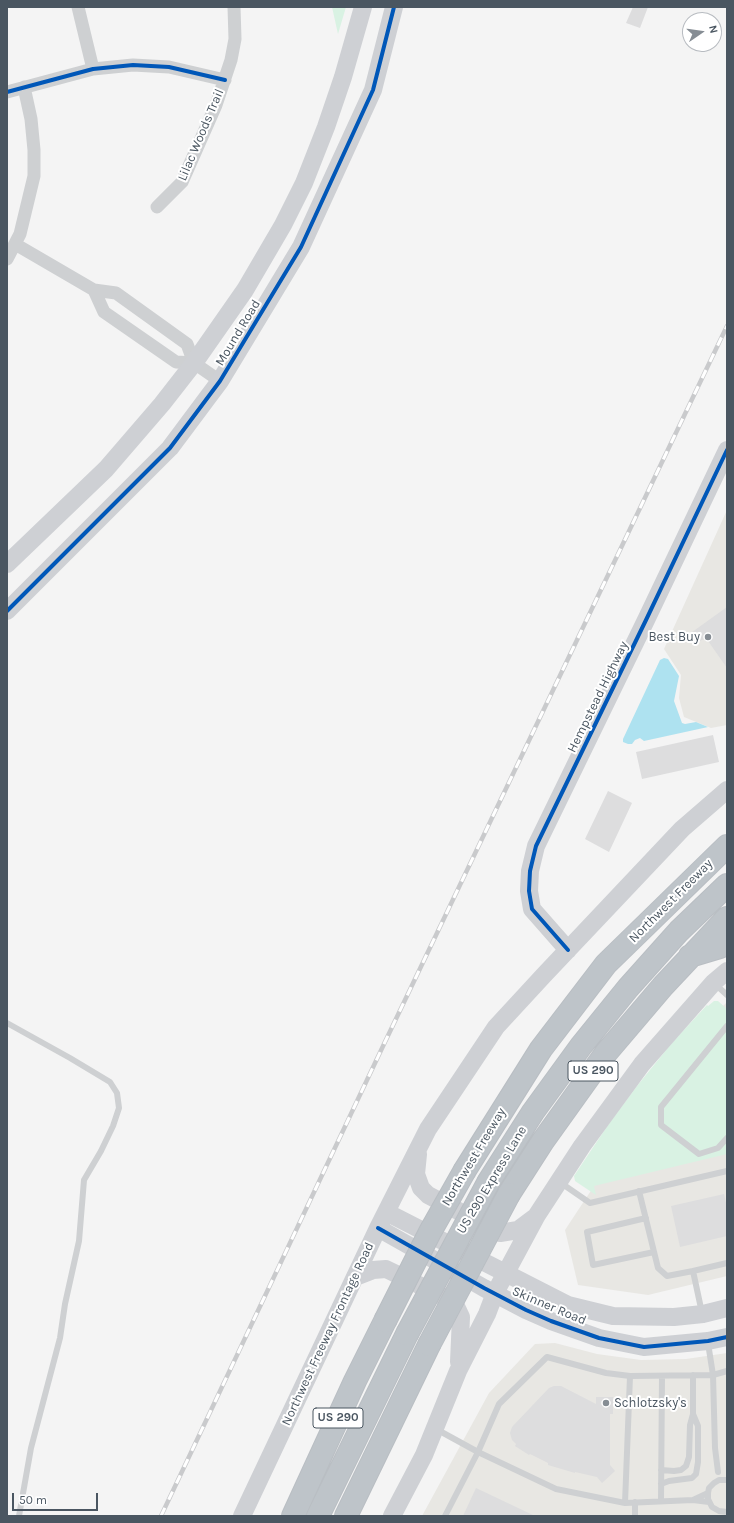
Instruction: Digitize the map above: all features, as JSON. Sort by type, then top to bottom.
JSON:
[{"type":"highway","points":[[723,850],[727,828]]},
{"type":"highway","name":"Northwest Freeway","points":[[293,1516],[355,1380],[430,1232],[465,1170],[541,1049],[606,964],[723,850]]},
{"type":"highway","name":"US 290 Express Lane","points":[[318,1516],[407,1334],[489,1181],[533,1112],[581,1046],[628,988],[679,931],[727,885]]},
{"type":"highway","name":"US 290","points":[[346,1516],[429,1345],[509,1194],[543,1141],[592,1072],[648,1002],[689,956],[727,918]]},
{"type":"highway","points":[[689,956],[720,948],[727,942]]},
{"type":"street","points":[[78,7],[93,70]]},
{"type":"street","name":"Lilac Woods Trail","points":[[158,207],[182,182],[204,134],[225,80],[231,60],[235,38],[234,7]]},
{"type":"street","name":"Mound Road","points":[[7,564],[106,469],[162,404],[194,363],[245,290],[283,225],[304,183],[326,127],[363,7]]},
{"type":"street","name":"Mound Road","points":[[7,611],[170,448],[220,381],[301,247],[373,90],[394,7]]},
{"type":"street","points":[[7,92],[93,70],[133,64],[169,67],[225,80]]},
{"type":"street","points":[[7,260],[20,234],[34,176],[34,150],[24,87]]},
{"type":"street","points":[[15,244],[94,290],[116,293],[123,297],[187,344],[194,363]]},
{"type":"street","points":[[94,290],[104,312],[176,362],[194,363],[220,381]]},
{"type":"street","name":"Hempstead Highway","points":[[568,950],[532,909],[529,890],[530,871],[536,846],[643,627],[727,450]]},
{"type":"street","name":"Northwest Freeway Frontage Road","points":[[242,1516],[382,1220],[428,1129],[496,1027],[682,829],[727,790]]},
{"type":"street","points":[[392,1516],[424,1455],[458,1371],[487,1314],[495,1293],[537,1215],[582,1146],[642,1064],[714,982],[727,970]]},
{"type":"street","points":[[419,1147],[416,1174],[421,1188],[428,1195],[500,1234],[518,1230],[537,1215]]},
{"type":"street","name":"Skinner Road","points":[[382,1220],[506,1272],[568,1305],[613,1316],[674,1317],[703,1314],[727,1308]]},
{"type":"street","name":"Skinner Road","points":[[382,1220],[495,1293],[551,1321],[599,1338],[644,1347],[708,1341],[727,1337]]},
{"type":"street","points":[[355,1277],[373,1270],[386,1269],[454,1302],[461,1317],[458,1371]]},
{"type":"street","points":[[703,1314],[708,1341]]},
{"type":"lane","points":[[714,982],[727,995]]},
{"type":"lane","points":[[7,1023],[110,1082],[117,1093],[119,1108],[113,1126],[84,1180],[79,1241],[65,1304],[60,1338],[31,1448],[19,1516]]},
{"type":"lane","points":[[726,1029],[661,1107],[661,1125],[699,1154],[718,1148],[727,1138]]},
{"type":"lane","points":[[559,1181],[590,1203],[727,1171]]},
{"type":"lane","points":[[640,1191],[658,1268],[667,1276],[727,1263]]},
{"type":"lane","points":[[646,1218],[586,1232],[593,1265],[654,1252]]},
{"type":"lane","points":[[692,1271],[703,1314]]},
{"type":"lane","points":[[708,1341],[713,1375],[715,1448],[718,1472],[722,1480],[709,1488],[708,1494],[709,1502],[712,1507],[725,1513]]},
{"type":"lane","points":[[445,1516],[478,1452],[499,1404],[547,1357],[606,1373],[630,1376],[713,1375],[727,1371]]},
{"type":"lane","points":[[661,1470],[681,1470],[686,1466],[689,1457],[690,1424],[693,1414],[693,1375]]},
{"type":"lane","points":[[625,1503],[630,1376]]},
{"type":"lane","points":[[661,1501],[662,1376]]},
{"type":"lane","points":[[661,1484],[669,1481],[692,1478],[696,1474],[698,1462],[698,1426],[693,1414]]},
{"type":"lane","points":[[434,1429],[478,1452],[556,1489],[625,1503],[693,1500],[709,1502]]},
{"type":"lane","points":[[693,1500],[708,1494]]},
{"type":"lane","points":[[635,1502],[635,1516]]},
{"type":"shaded area","points":[[727,510],[727,725],[711,728],[684,717],[679,698],[681,675],[664,649]]},
{"type":"shaded area","points":[[727,1002],[727,1276],[648,1295],[578,1285],[565,1230],[594,1186],[714,1015]]},
{"type":"shaded area","points":[[555,1343],[597,1354],[641,1360],[686,1359],[727,1353],[727,1516],[422,1516],[489,1393],[535,1344]]},
{"type":"green space","points":[[332,7],[346,7],[338,34]]},
{"type":"green space","points":[[714,1001],[718,1001],[727,1009],[727,1154],[594,1186],[596,1195],[575,1181],[574,1176],[608,1125],[637,1086],[671,1044],[707,1005],[708,1006]]},
{"type":"water","points":[[664,658],[668,659],[679,676],[674,701],[682,723],[685,724],[696,722],[708,727],[644,741],[640,738],[635,740],[632,744],[623,742],[623,739],[660,660]]},
{"type":"building","points":[[633,7],[648,7],[640,28],[626,23]]},
{"type":"building","name":"Best Buy","points":[[727,607],[727,668],[706,638],[694,644],[688,635]]},
{"type":"building","points":[[713,735],[719,762],[642,779],[636,752]]},
{"type":"building","points":[[608,791],[632,803],[609,852],[585,839]]},
{"type":"building","points":[[724,1194],[727,1207],[727,1236],[680,1247],[671,1206]]},
{"type":"building","points":[[561,1386],[596,1404],[596,1397],[613,1397],[613,1414],[610,1414],[610,1465],[615,1471],[602,1483],[597,1477],[575,1473],[548,1465],[548,1463],[530,1454],[529,1455],[515,1446],[516,1444],[512,1440],[510,1433],[512,1427],[549,1388]]},
{"type":"building","points":[[476,1488],[535,1516],[463,1516]]},
{"type":"railway","points":[[161,1516],[384,1044],[727,326]]},
{"type":"cycle path","points":[[7,611],[170,448],[220,381],[301,247],[373,90],[394,7]]},
{"type":"cycle path","points":[[7,92],[93,69],[133,65],[169,67],[225,80]]},
{"type":"cycle path","points":[[568,950],[532,909],[529,891],[530,871],[536,846],[727,450]]},
{"type":"cycle path","points":[[378,1228],[526,1310],[551,1321],[599,1338],[644,1347],[708,1341],[727,1337]]},
{"type":"place","name":"Best Buy","points":[[708,637]]},
{"type":"place","name":"Schlotzsky's","points":[[606,1403]]}]
